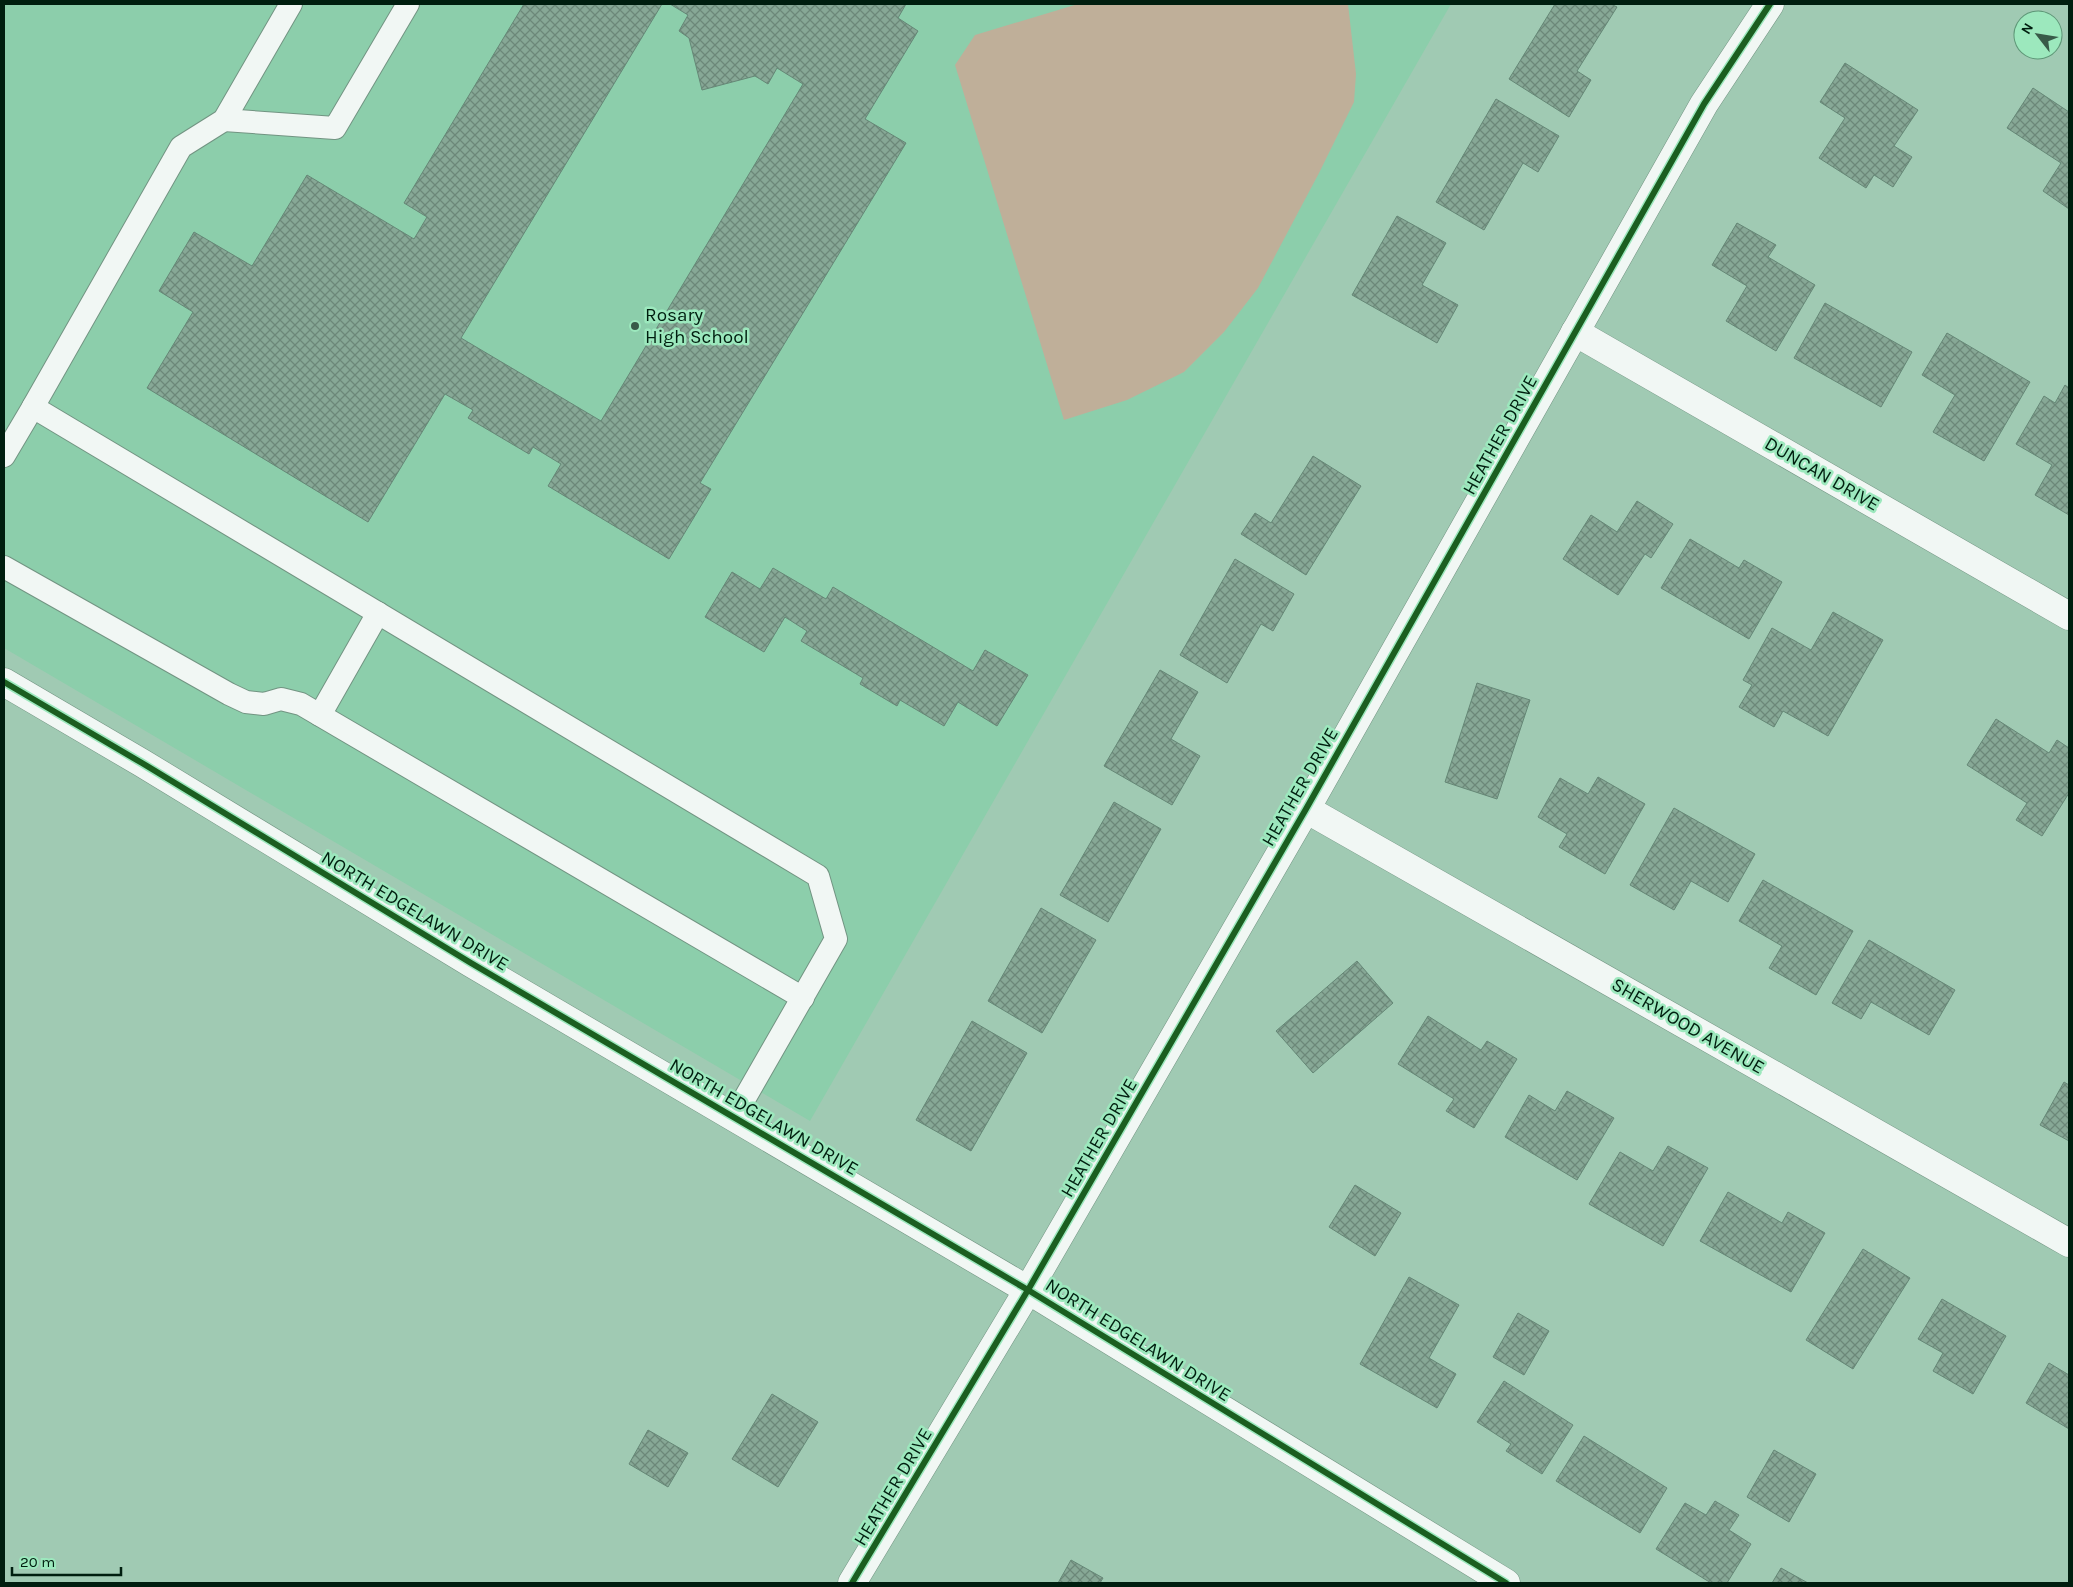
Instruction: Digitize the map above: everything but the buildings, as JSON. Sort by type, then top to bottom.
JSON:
[{"type":"street","name":"HEATHER DRIVE","points":[[852,1583],[1028,1290],[1306,809],[1704,104],[1770,4]]},
{"type":"street","name":"DUNCAN DRIVE","points":[[1576,332],[2069,616]]},
{"type":"street","name":"NORTH EDGELAWN DRIVE","points":[[4,682],[142,763],[471,963],[1028,1290],[1506,1583]]},
{"type":"street","name":"SHERWOOD AVENUE","points":[[1306,809],[2069,1243]]},
{"type":"lane","points":[[4,456],[181,147],[224,120],[291,4]]},
{"type":"lane","points":[[224,120],[335,128],[408,4]]},
{"type":"lane","points":[[32,407],[818,876],[836,940],[734,1117]]},
{"type":"lane","points":[[4,567],[246,702],[264,704],[281,699],[301,704],[803,998]]},
{"type":"lane","points":[[320,715],[378,613]]},
{"type":"shaded area","name":"Rosary High School","points":[[4,4],[1451,4],[810,1121],[4,648]]},
{"type":"shaded area","points":[[1078,4],[1348,4],[1356,74],[1354,102],[1319,173],[1258,288],[1224,332],[1184,372],[1127,400],[1064,420],[955,65],[975,35]]},
{"type":"cycle path","points":[[852,1583],[1028,1290],[1306,809],[1704,104],[1770,4]]},
{"type":"cycle path","points":[[4,682],[142,763],[471,963],[1028,1290],[1506,1583]]},
{"type":"place","name":"Rosary High School","points":[[635,326]]}]
